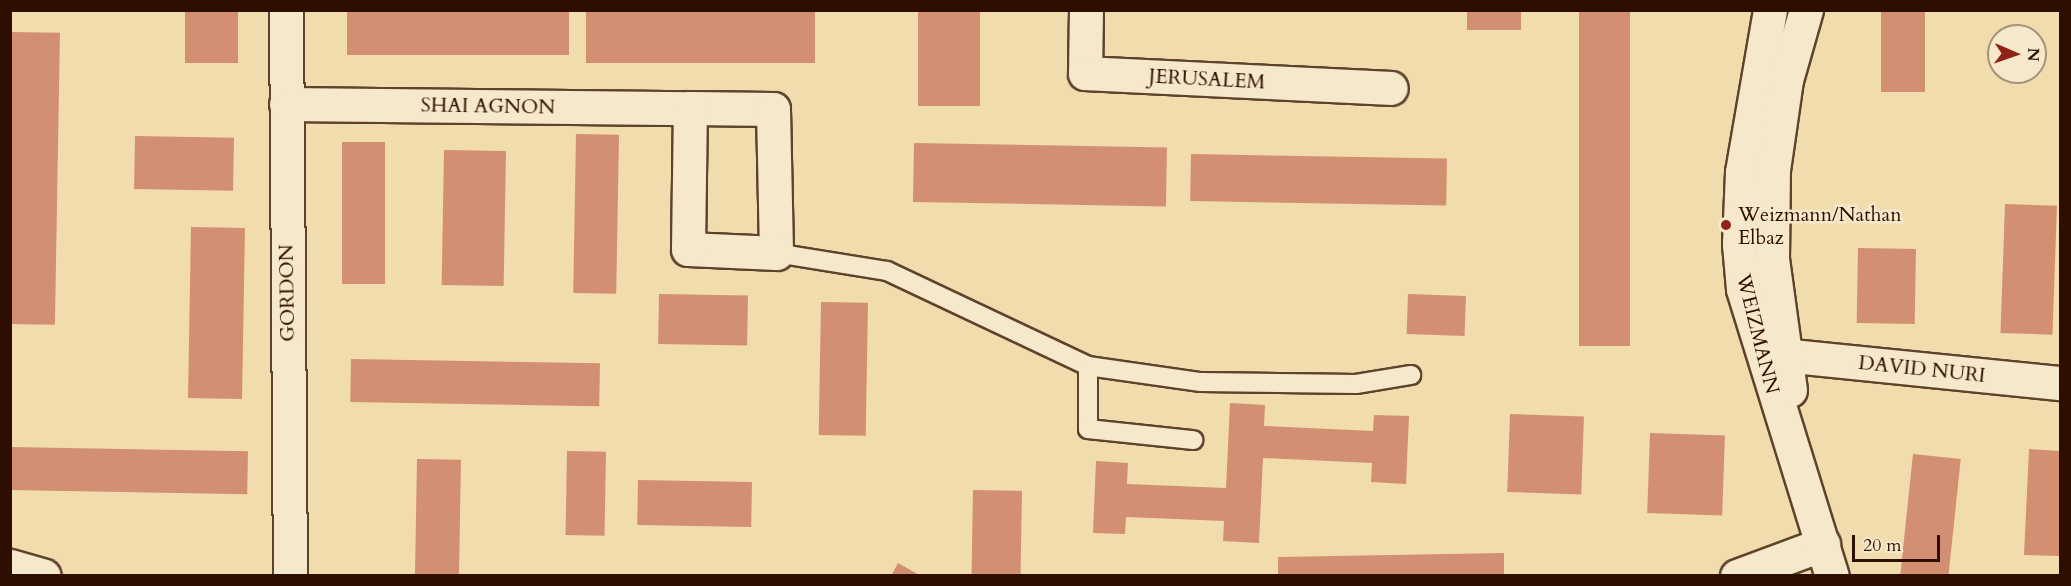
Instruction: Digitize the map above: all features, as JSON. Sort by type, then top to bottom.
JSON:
[{"type":"street","name":"GORDON","points":[[286,10],[290,576]]},
{"type":"street","name":"JERUSALEM","points":[[1086,10],[1085,73],[1391,88]]},
{"type":"street","name":"WEIZMANN","points":[[1770,10],[1742,172],[1738,244],[1743,289],[1764,369],[1832,576]]},
{"type":"street","name":"WEIZMANN","points":[[1806,10],[1786,80],[1773,170],[1772,259],[1783,355],[1823,544]]},
{"type":"street","name":"SHAI AGNON","points":[[285,104],[773,109],[776,253]]},
{"type":"street","points":[[690,108],[688,249],[776,253]]},
{"type":"street","name":"DAVID NURI","points":[[1783,355],[2061,383]]},
{"type":"street","points":[[1737,576],[1823,544]]},
{"type":"street","points":[[10,566],[44,576]]},
{"type":"lane","points":[[776,253],[886,272],[1088,366],[1201,382],[1356,384],[1411,375]]},
{"type":"lane","points":[[1088,366],[1088,429],[1193,440]]},
{"type":"building","points":[[185,10],[238,10],[238,63],[185,63]]},
{"type":"building","points":[[347,10],[569,10],[569,55],[347,55]]},
{"type":"building","points":[[586,10],[815,10],[815,63],[586,63]]},
{"type":"building","points":[[918,10],[980,10],[980,106],[918,106]]},
{"type":"building","points":[[1467,10],[1521,10],[1521,30],[1467,30]]},
{"type":"building","points":[[1579,10],[1630,10],[1630,346],[1579,346]]},
{"type":"building","points":[[1881,10],[1925,10],[1925,92],[1881,92]]},
{"type":"building","points":[[10,32],[60,33],[55,325],[10,324]]},
{"type":"building","points":[[576,134],[619,135],[616,294],[573,293]]},
{"type":"building","points":[[135,136],[234,138],[233,191],[134,189]]},
{"type":"building","points":[[342,142],[385,142],[385,284],[342,284]]},
{"type":"building","points":[[914,143],[1167,147],[1166,206],[913,202]]},
{"type":"building","points":[[444,150],[506,151],[504,286],[442,285]]},
{"type":"building","points":[[1191,154],[1447,158],[1446,205],[1190,201]]},
{"type":"building","points":[[2005,204],[2057,206],[2052,335],[2000,333]]},
{"type":"building","points":[[191,227],[245,228],[242,399],[188,398]]},
{"type":"building","points":[[1858,248],[1916,249],[1915,324],[1857,323]]},
{"type":"building","points":[[659,294],[748,296],[747,346],[658,344]]},
{"type":"building","points":[[1408,294],[1466,296],[1465,336],[1407,334]]},
{"type":"building","points":[[821,302],[868,303],[866,436],[819,435]]},
{"type":"building","points":[[351,359],[600,363],[599,406],[350,402]]},
{"type":"building","points":[[1230,403],[1265,405],[1264,426],[1373,431],[1374,415],[1409,416],[1406,484],[1371,482],[1372,463],[1263,458],[1259,543],[1223,541],[1224,521],[1126,517],[1125,534],[1093,533],[1096,461],[1128,463],[1127,484],[1226,488]]},
{"type":"building","points":[[1510,414],[1584,417],[1581,495],[1507,492]]},
{"type":"building","points":[[1650,433],[1725,436],[1722,516],[1647,513]]},
{"type":"building","points":[[10,447],[248,451],[247,494],[10,490]]},
{"type":"building","points":[[2029,449],[2060,451],[2060,556],[2024,555]]},
{"type":"building","points":[[567,451],[606,452],[605,536],[566,535]]},
{"type":"building","points":[[1913,454],[1961,459],[1948,576],[1900,576]]},
{"type":"building","points":[[417,459],[461,460],[459,576],[415,576]]},
{"type":"building","points":[[638,480],[752,482],[751,527],[637,525]]},
{"type":"building","points":[[973,490],[1022,491],[1021,576],[971,576]]},
{"type":"building","points":[[1504,553],[1504,576],[1278,576],[1278,557]]},
{"type":"building","points":[[898,563],[921,576],[891,576]]},
{"type":"place","name":"Weizmann/Nathan Elbaz","points":[[1726,225]]}]
